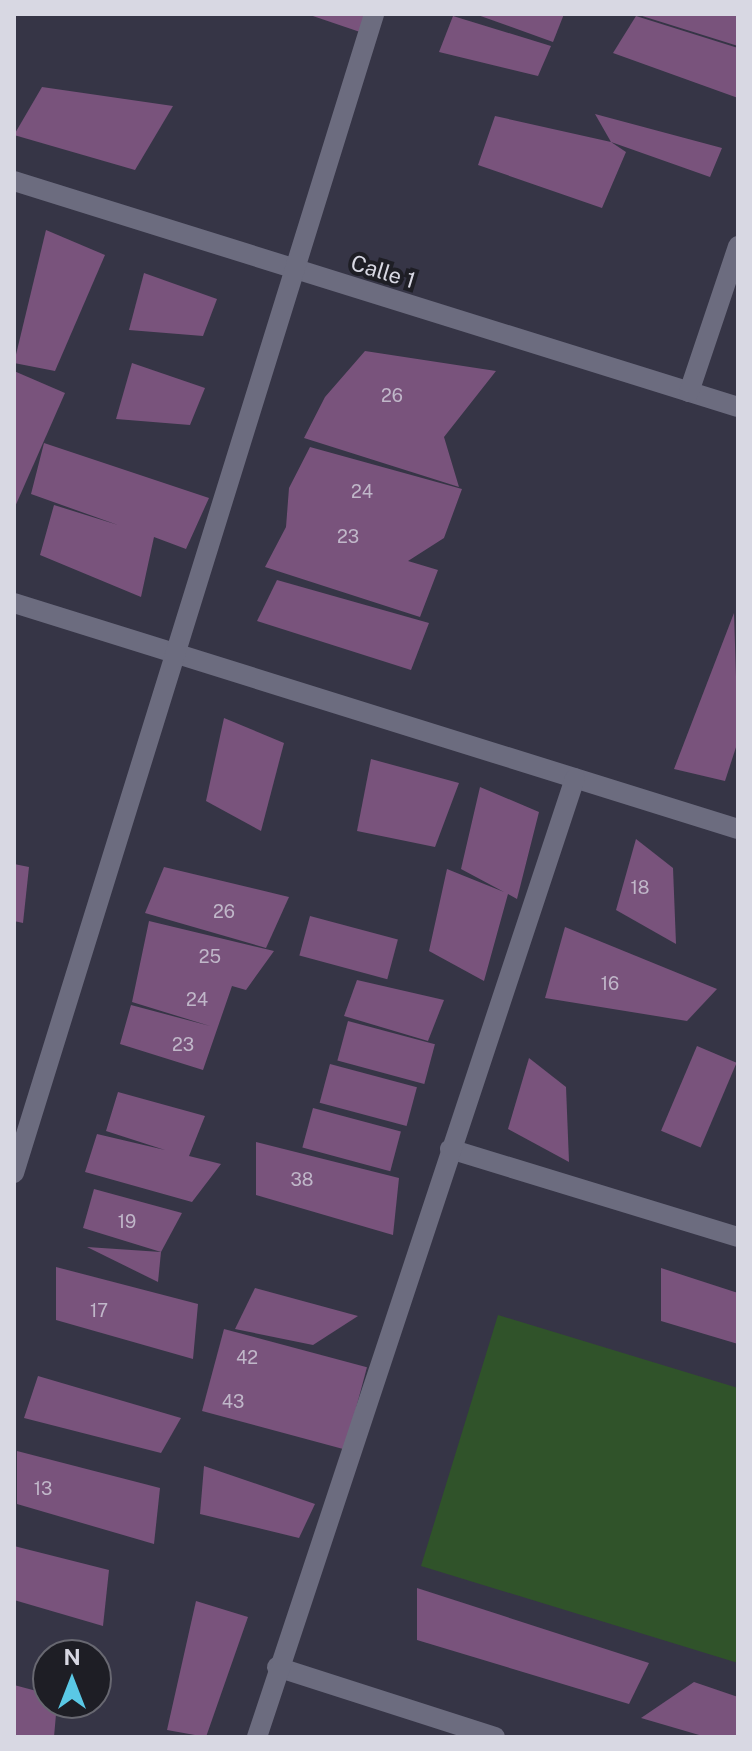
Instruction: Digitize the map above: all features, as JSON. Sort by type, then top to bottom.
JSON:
[{"type":"street","points":[[14,1173],[179,651],[292,268],[374,14]]},
{"type":"street","name":"Calle 1","points":[[14,181],[738,407]]},
{"type":"street","points":[[689,392],[738,246]]},
{"type":"street","points":[[14,603],[179,651],[738,829]]},
{"type":"street","points":[[257,1737],[277,1667],[575,778]]},
{"type":"street","points":[[450,1149],[738,1237]]},
{"type":"street","points":[[277,1667],[495,1737]]},
{"type":"green space","points":[[498,1315],[738,1388],[738,1663],[421,1566]]},
{"type":"building","points":[[307,14],[368,14],[360,32]]},
{"type":"building","points":[[475,14],[564,14],[553,42]]},
{"type":"building","points":[[738,14],[738,46],[639,15]]},
{"type":"building","points":[[453,16],[551,46],[538,76],[439,52]]},
{"type":"building","points":[[636,16],[738,48],[738,98],[613,53]]},
{"type":"building","points":[[42,87],[173,106],[135,170],[14,135]]},
{"type":"building","points":[[595,114],[722,148],[710,177],[611,142]]},
{"type":"building","points":[[495,116],[611,142],[626,152],[602,208],[478,165]]},
{"type":"building","points":[[46,230],[105,255],[55,371],[14,363]]},
{"type":"building","points":[[144,273],[217,299],[203,336],[129,330]]},
{"type":"building","points":[[365,351],[496,371],[444,437],[459,487],[304,438],[325,397]]},
{"type":"building","points":[[132,363],[205,388],[190,425],[116,419]]},
{"type":"building","points":[[14,371],[65,393],[14,509]]},
{"type":"building","points":[[44,443],[209,498],[186,549],[154,537],[141,597],[40,555],[54,505],[118,525],[31,494]]},
{"type":"building","points":[[310,447],[462,489],[444,538],[408,561],[438,570],[420,617],[265,567],[286,527],[289,488]]},
{"type":"building","points":[[277,580],[429,623],[411,670],[257,621]]},
{"type":"building","points":[[734,613],[738,741],[725,781],[674,769]]},
{"type":"building","points":[[224,718],[284,743],[261,831],[206,801]]},
{"type":"building","points":[[371,759],[459,783],[435,847],[357,831]]},
{"type":"building","points":[[480,787],[539,812],[517,899],[508,894],[484,981],[429,951],[447,869],[504,892],[461,869]]},
{"type":"building","points":[[636,839],[673,868],[676,944],[616,910]]},
{"type":"building","points":[[14,864],[29,867],[23,923],[14,921]]},
{"type":"building","points":[[164,867],[289,897],[266,948],[145,913]]},
{"type":"building","points":[[310,916],[398,940],[387,979],[299,956]]},
{"type":"building","points":[[149,921],[274,951],[246,990],[232,986],[203,1070],[120,1044],[131,1005],[210,1026],[132,1002]]},
{"type":"building","points":[[565,927],[717,989],[687,1021],[545,998]]},
{"type":"building","points":[[357,980],[444,1000],[428,1041],[344,1016]]},
{"type":"building","points":[[348,1021],[435,1044],[424,1084],[337,1061]]},
{"type":"building","points":[[697,1046],[737,1063],[701,1147],[661,1131]]},
{"type":"building","points":[[529,1058],[566,1087],[569,1162],[508,1129]]},
{"type":"building","points":[[330,1064],[417,1087],[407,1126],[320,1103]]},
{"type":"building","points":[[118,1092],[205,1116],[189,1156],[221,1164],[192,1202],[85,1172],[97,1134],[165,1150],[106,1131]]},
{"type":"building","points":[[313,1108],[401,1132],[390,1171],[302,1148]]},
{"type":"building","points":[[256,1142],[399,1178],[393,1235],[256,1195]]},
{"type":"building","points":[[94,1189],[182,1213],[161,1252],[83,1228]]},
{"type":"building","points":[[87,1247],[161,1252],[158,1282]]},
{"type":"building","points":[[56,1267],[198,1304],[193,1359],[56,1320]]},
{"type":"building","points":[[661,1268],[738,1293],[738,1344],[661,1321]]},
{"type":"building","points":[[255,1288],[358,1316],[313,1345],[235,1329]]},
{"type":"building","points":[[224,1329],[367,1367],[345,1449],[202,1411]]},
{"type":"building","points":[[38,1376],[181,1418],[161,1453],[24,1418]]},
{"type":"building","points":[[17,1451],[160,1488],[154,1544],[17,1504]]},
{"type":"building","points":[[204,1466],[315,1504],[299,1538],[200,1514]]},
{"type":"building","points":[[14,1546],[109,1570],[103,1626],[14,1600]]},
{"type":"building","points":[[417,1588],[649,1663],[629,1704],[417,1640]]},
{"type":"building","points":[[196,1601],[248,1617],[206,1737],[167,1730]]},
{"type":"building","points":[[694,1682],[738,1697],[738,1737],[706,1737],[641,1718]]},
{"type":"building","points":[[14,1685],[32,1690],[32,1719],[56,1719],[54,1737],[14,1737]]}]
